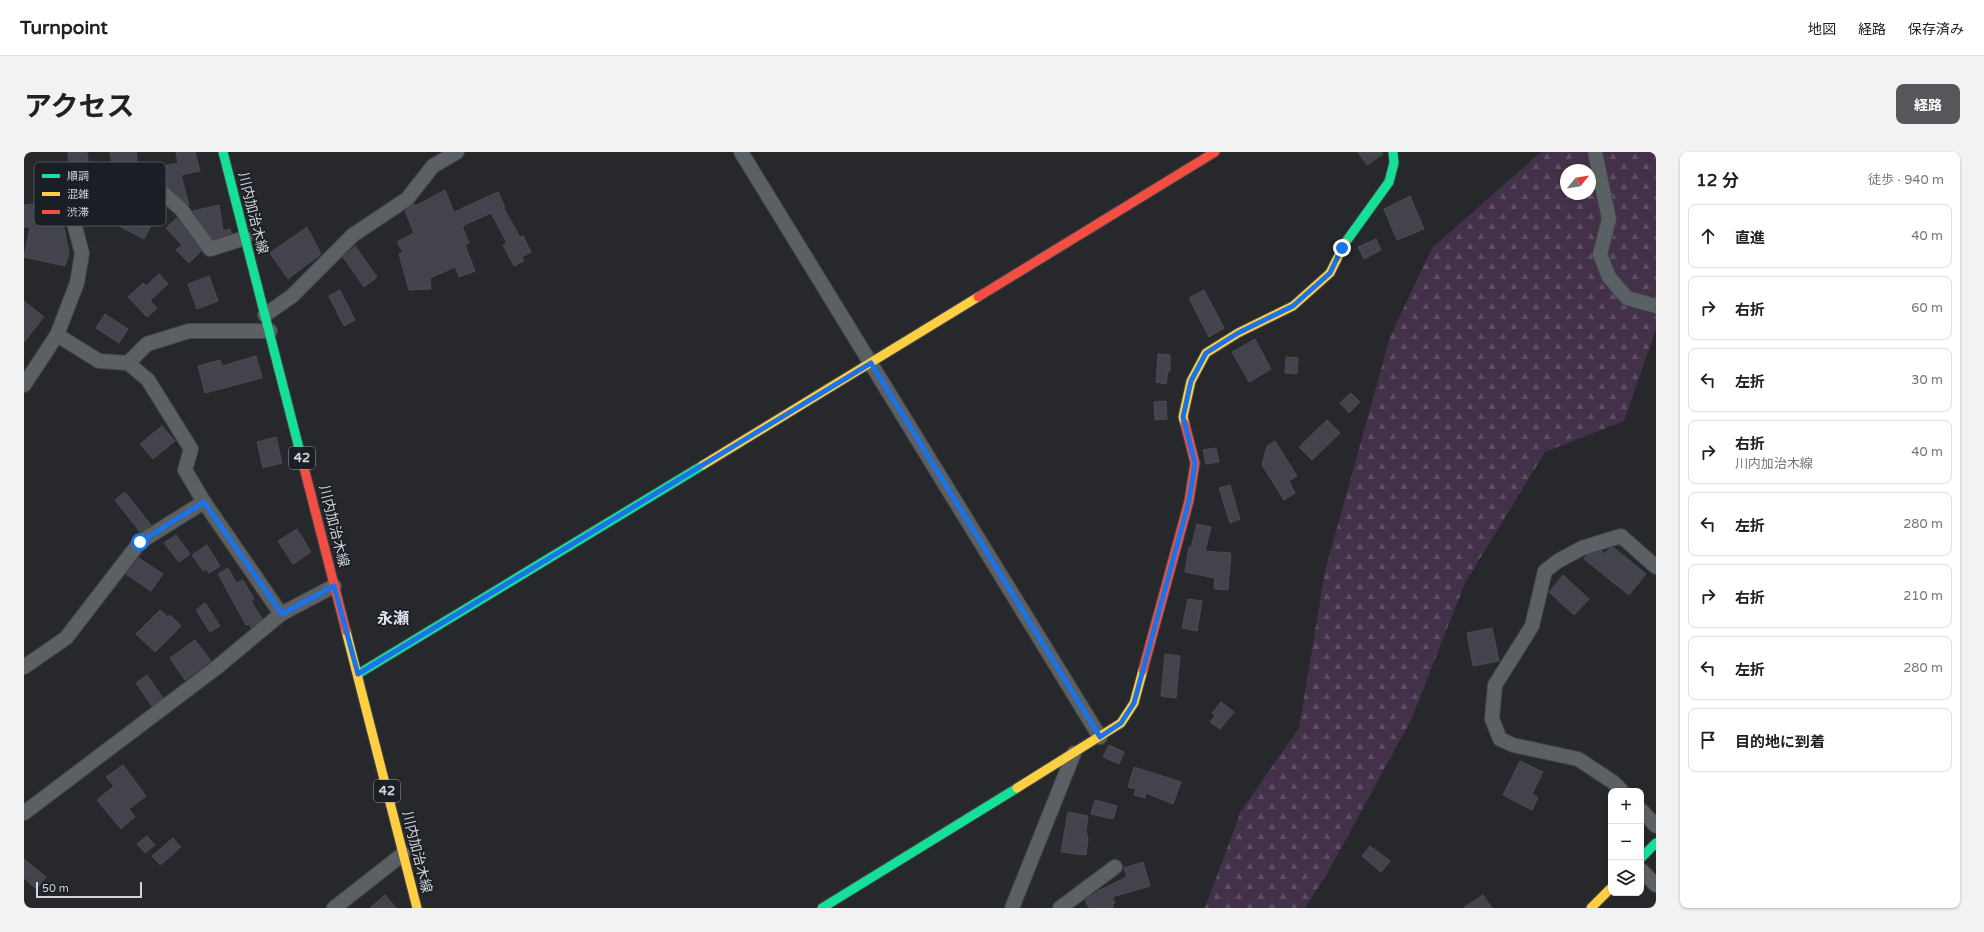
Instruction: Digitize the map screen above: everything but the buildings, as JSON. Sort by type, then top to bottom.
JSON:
[{"type":"street","name":"川内加治木線","points":[[223,152],[417,908]]},
{"type":"street","points":[[265,315],[292,296],[353,235],[407,199],[433,166],[458,152]]},
{"type":"street","points":[[741,152],[1100,737]]},
{"type":"street","points":[[358,674],[871,363],[1215,152]]},
{"type":"street","points":[[822,908],[1121,723],[1134,703],[1189,501],[1195,463],[1183,417],[1191,381],[1206,353],[1238,333],[1293,306],[1330,273],[1342,248],[1388,182],[1394,163],[1393,152]]},
{"type":"street","points":[[1595,152],[1609,219],[1600,254],[1606,271],[1609,277],[1627,298],[1656,306]]},
{"type":"street","points":[[166,196],[181,209],[210,249],[245,238]]},
{"type":"street","points":[[24,385],[57,334],[77,283],[82,253],[75,226]]},
{"type":"street","points":[[128,363],[147,344],[189,331],[270,331]]},
{"type":"street","points":[[57,334],[99,361],[128,363],[148,380],[191,449],[185,470],[204,502],[282,614]]},
{"type":"street","points":[[24,667],[66,638],[140,542],[204,502]]},
{"type":"street","points":[[1619,788],[1613,782],[1578,759],[1513,745],[1500,739],[1492,719],[1495,685],[1532,626],[1545,571],[1558,561],[1582,548],[1621,536],[1656,568]]},
{"type":"street","points":[[24,813],[216,668],[282,614],[334,586]]},
{"type":"street","points":[[1012,908],[1074,753]]},
{"type":"street","points":[[1644,813],[1656,826]]},
{"type":"street","points":[[1644,855],[1656,843]]},
{"type":"street","points":[[334,908],[403,854]]},
{"type":"street","points":[[1060,908],[1115,867]]},
{"type":"street","points":[[1644,873],[1656,885]]},
{"type":"street","points":[[1591,908],[1608,891]]},
{"type":"green space","points":[[1541,152],[1656,152],[1656,329],[1624,421],[1545,452],[1465,583],[1411,720],[1328,872],[1305,908],[1205,908],[1241,811],[1299,728],[1325,571],[1390,337],[1432,248]]},
{"type":"traffic: fast","points":[[223,152],[300,452]]},
{"type":"traffic: fast","points":[[1345,243],[1389,182],[1394,163],[1393,152]]},
{"type":"traffic: fast","points":[[358,674],[703,465]]},
{"type":"traffic: fast","points":[[822,908],[1017,788]]},
{"type":"traffic: fast","points":[[1644,855],[1656,843]]},
{"type":"traffic: slow","points":[[1185,424],[1183,417],[1191,381],[1206,353],[1238,333],[1293,306],[1330,273],[1345,243]]},
{"type":"traffic: slow","points":[[703,465],[978,297]]},
{"type":"traffic: slow","points":[[346,631],[417,908]]},
{"type":"traffic: slow","points":[[1017,788],[1121,723],[1134,703],[1143,670]]},
{"type":"traffic: slow","points":[[1591,908],[1608,891]]},
{"type":"traffic: jam","points":[[978,297],[1215,152]]},
{"type":"traffic: jam","points":[[1143,670],[1189,501],[1195,463],[1185,424]]},
{"type":"traffic: jam","points":[[300,452],[346,631]]},
{"type":"district","name":"永瀬","points":[[393,619]]},
{"type":"route","points":[[140,542],[204,502],[282,614],[334,586],[358,674],[871,363],[1100,737],[1121,723],[1134,703],[1189,501],[1195,463],[1183,417],[1191,381],[1206,353],[1238,333],[1293,306],[1330,273],[1342,248]]}]
